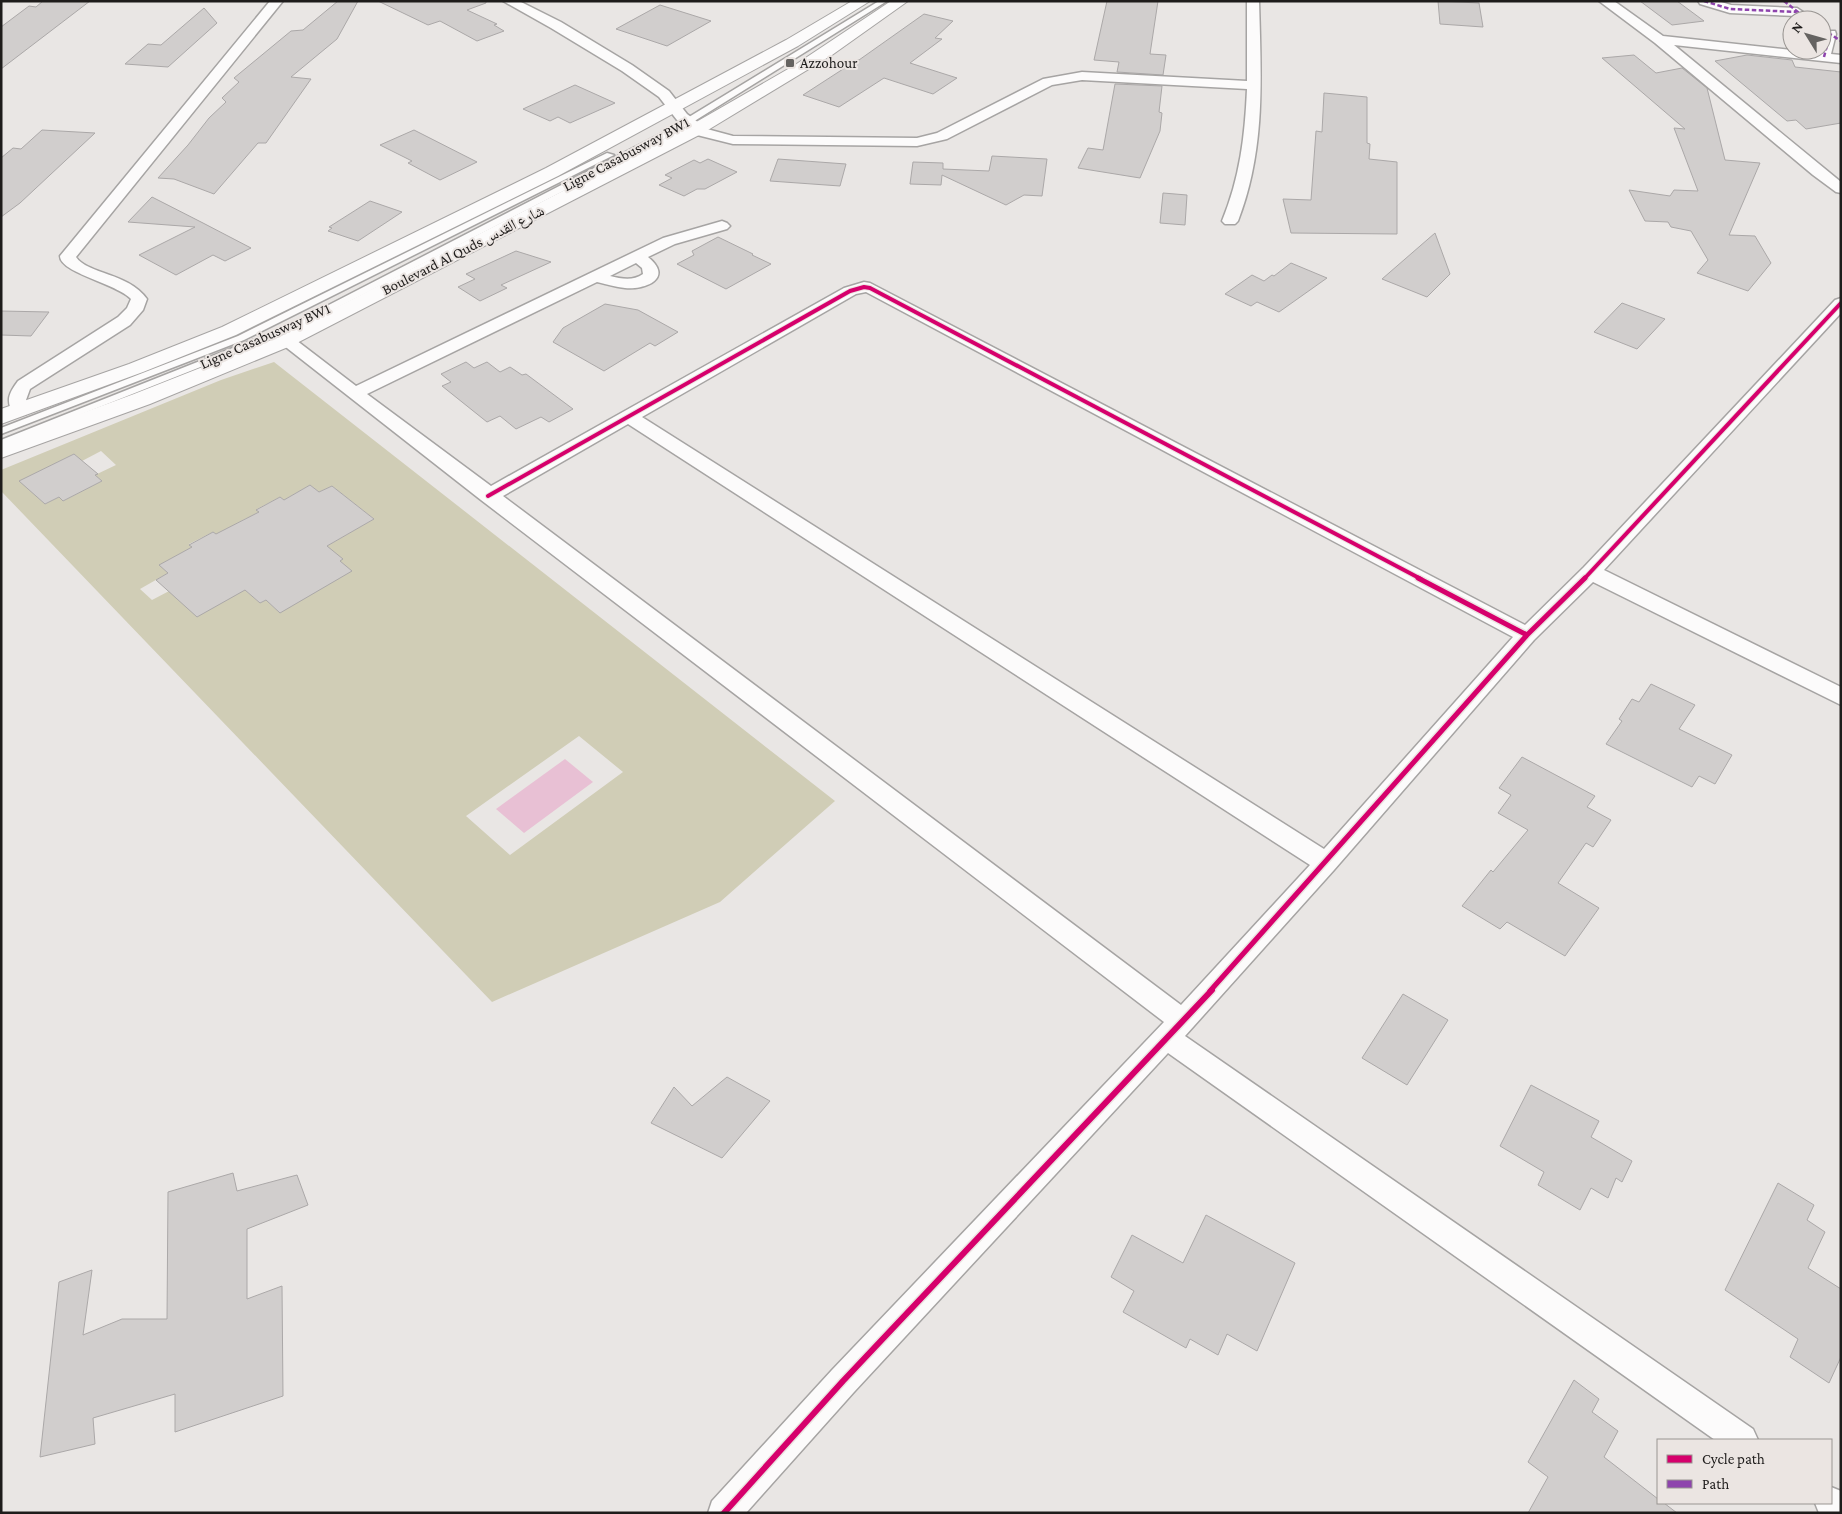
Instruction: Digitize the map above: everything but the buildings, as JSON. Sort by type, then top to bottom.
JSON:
[{"type":"main road","name":"Boulevard Al Quds شارع القدس","points":[[1,451],[142,399],[286,341],[685,118],[792,43],[863,1]]},
{"type":"main road","name":"Boulevard Al Quds شارع القدس","points":[[11,414],[144,365],[229,331],[543,176],[685,118],[757,96],[812,62],[900,1]]},
{"type":"street","points":[[11,414],[16,404],[16,398],[24,385],[124,321],[135,310],[139,299],[137,294],[114,282],[79,268],[68,260],[68,256],[277,1]]},
{"type":"street","points":[[510,1],[596,48],[664,94],[685,118],[715,137],[734,140],[917,142],[942,136],[1048,82],[1082,76],[1253,86]]},
{"type":"street","points":[[1230,221],[1239,202],[1246,174],[1253,86],[1253,1]]},
{"type":"street","points":[[1605,1],[1660,40],[1841,190]]},
{"type":"street","points":[[1704,1],[1730,9],[1782,11]]},
{"type":"street","points":[[1784,1],[1795,10]]},
{"type":"street","points":[[1660,40],[1782,53]]},
{"type":"street","points":[[355,393],[680,237],[722,226]]},
{"type":"street","points":[[598,277],[625,284],[637,284],[646,280],[651,276],[652,271],[638,257]]},
{"type":"street","points":[[488,496],[850,291],[858,288],[870,288],[1528,635]]},
{"type":"street","points":[[724,1513],[843,1381],[1175,1029],[1326,863],[1528,635],[1591,572],[1841,303]]},
{"type":"street","points":[[286,341],[1175,1029],[1741,1439]]},
{"type":"street","points":[[628,416],[1326,863]]},
{"type":"street","points":[[1591,572],[1841,697]]},
{"type":"lane","name":"Ligne Casabusway BW1","points":[[1,443],[291,328],[669,133],[685,118],[874,1]]},
{"type":"lane","name":"Ligne Casabusway BW1","points":[[1,430],[241,338],[685,118],[884,1]]},
{"type":"shaded area","points":[[274,362],[835,801],[720,902],[492,1002],[1,491],[1,470],[221,380]],"holes":[[[101,451],[116,465],[95,475],[102,481],[63,501],[59,497],[45,504],[20,481],[74,454],[82,461]],[[310,485],[319,492],[332,486],[374,519],[327,546],[340,561],[280,613],[266,600],[260,603],[245,590],[194,578],[152,600],[140,589],[168,573],[160,565],[192,547],[189,544],[213,532],[227,544],[226,529],[247,518],[259,527],[270,521],[257,509],[280,497],[284,500]],[[579,736],[623,772],[510,855],[466,816]]]},
{"type":"shaded area","points":[[565,759],[593,782],[524,833],[496,809]]},
{"type":"marked path","points":[[1704,1],[1730,9],[1782,11]]},
{"type":"marked path","points":[[1784,1],[1795,10]]},
{"type":"marked path","points":[[1832,35],[1841,41]]},
{"type":"cycle path","points":[[488,496],[850,291],[864,287],[870,288],[1527,635]]},
{"type":"cycle path","points":[[724,1513],[843,1381],[1183,1021],[1326,863],[1527,635],[1591,572],[1841,303]]},
{"type":"place","name":"Azzohour","points":[[790,63]]}]
